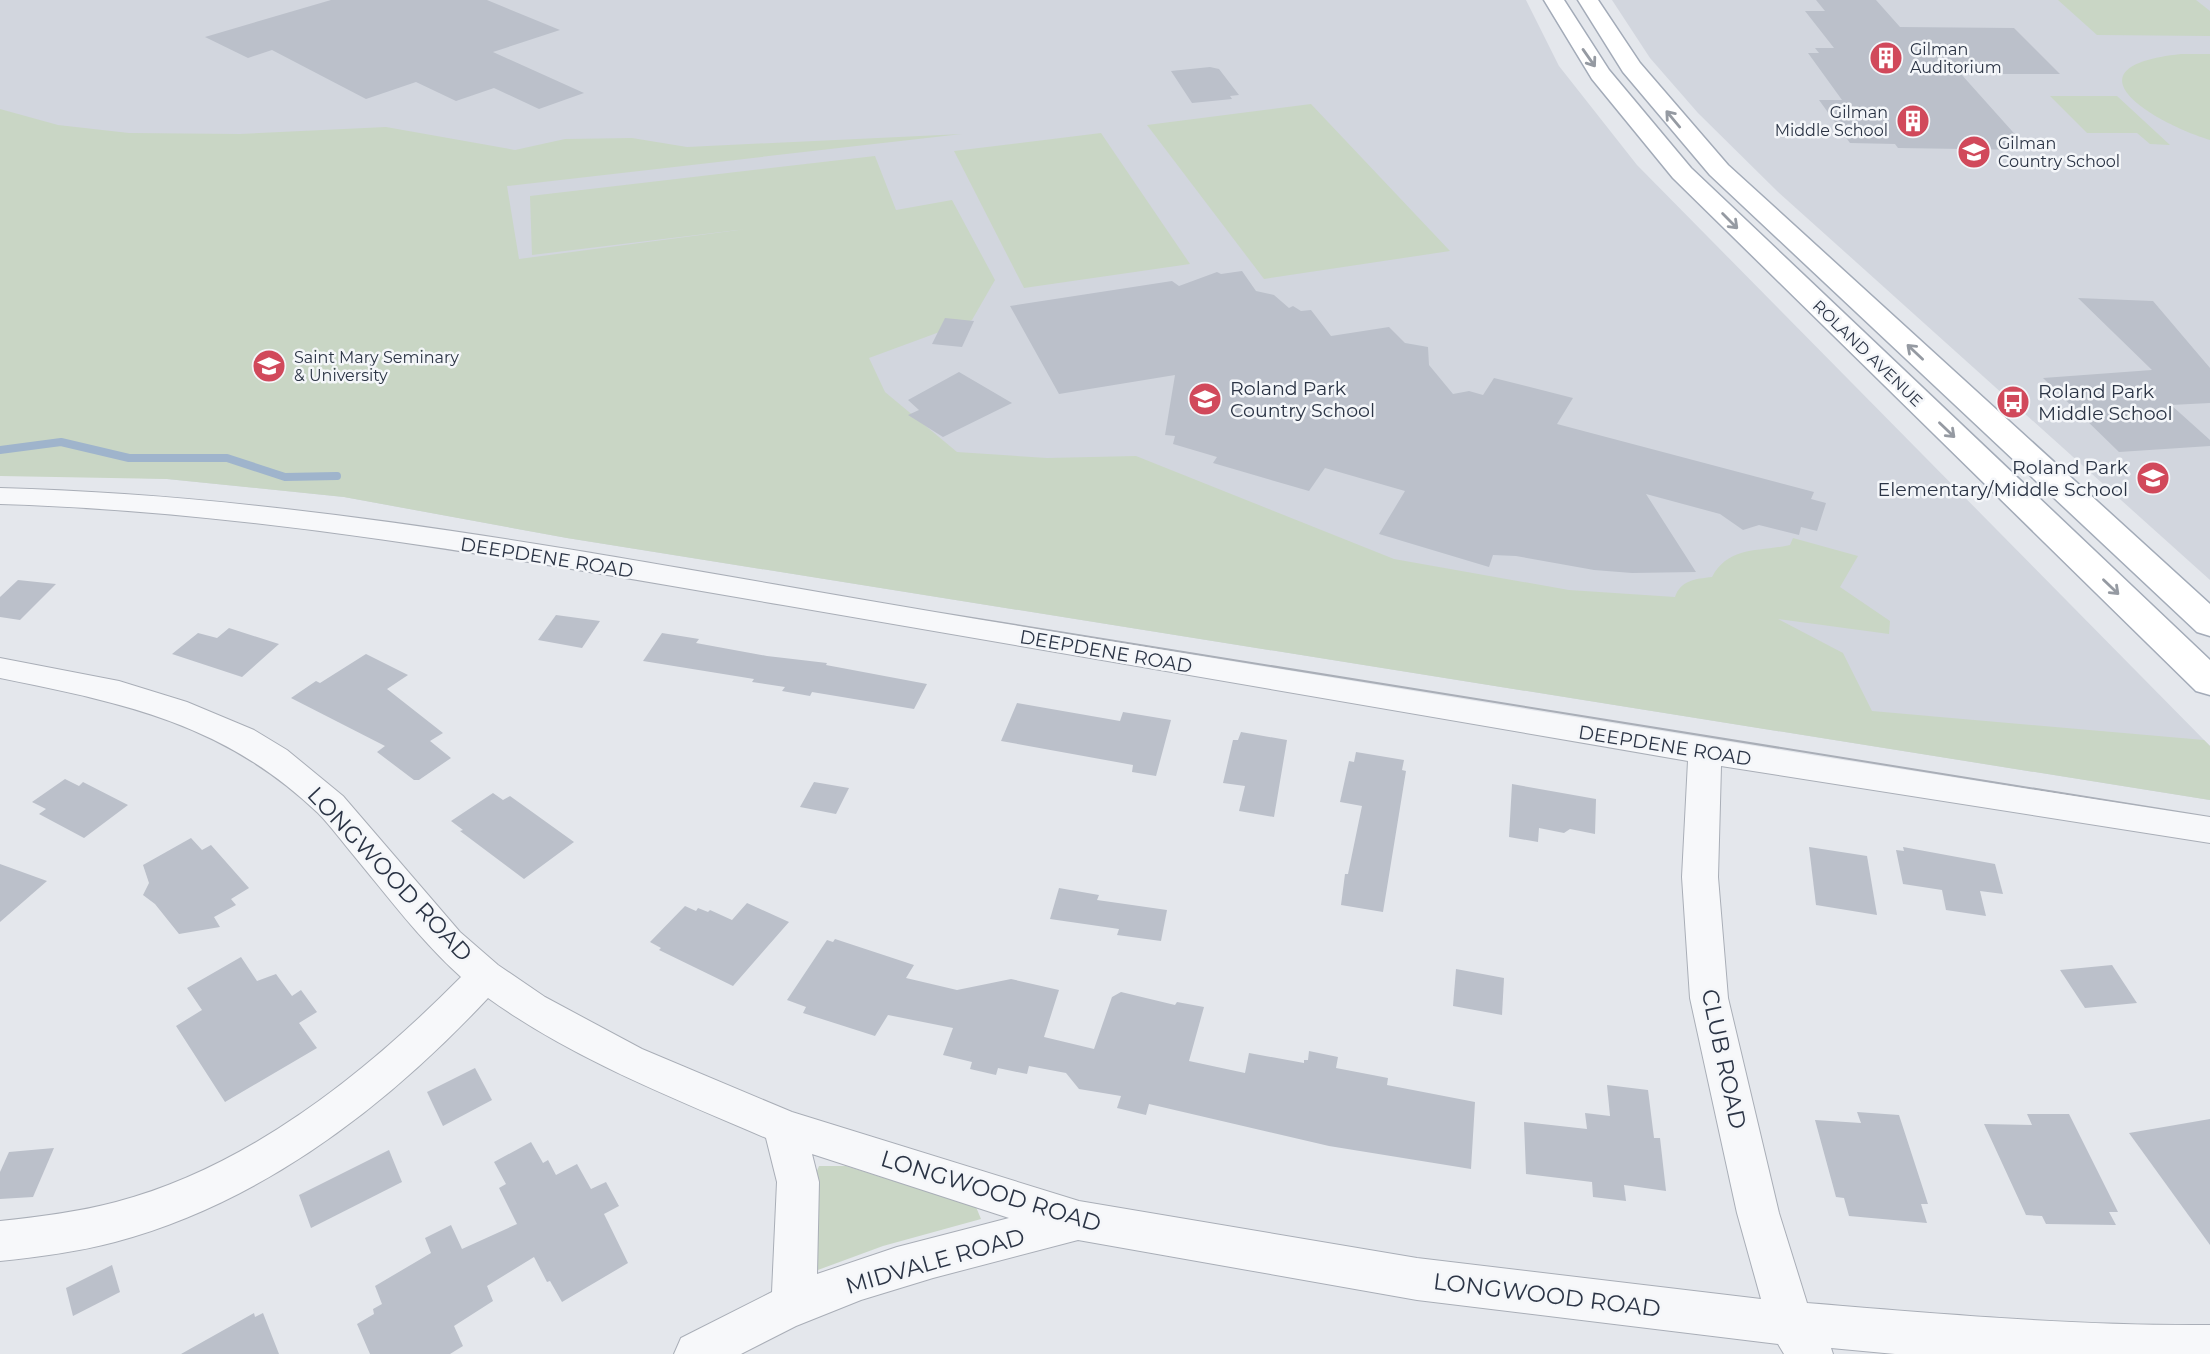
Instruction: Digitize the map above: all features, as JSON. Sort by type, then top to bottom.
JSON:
[{"type":"main road","name":"ROLAND AVENUE","points":[[1554,0],[1600,74],[1682,173],[2210,682]]},
{"type":"main road","name":"ROLAND AVENUE","points":[[1588,0],[1631,67],[1718,170],[2210,624]]},
{"type":"street","name":"DEEPDENE ROAD","points":[[0,496],[71,498],[306,520],[552,557],[1705,752],[2210,830]]},
{"type":"street","name":"LONGWOOD ROAD","points":[[0,668],[108,689],[176,710],[242,738],[275,758],[331,805],[447,942],[485,976],[531,1008],[628,1061],[784,1127],[1079,1221],[1417,1279],[1801,1339],[2024,1343],[2125,1348],[2210,1347]]},
{"type":"street","name":"CLUB ROAD","points":[[1705,752],[1700,877],[1707,985],[1720,1054],[1758,1213],[1801,1339]]},
{"type":"street","points":[[0,1241],[66,1234],[145,1214],[202,1192],[253,1167],[359,1095],[462,1002],[485,976]]},
{"type":"street","points":[[784,1127],[798,1182],[798,1239],[793,1305]]},
{"type":"street","name":"MIDVALE ROAD","points":[[697,1354],[793,1305],[937,1256],[1079,1221]]},
{"type":"shaded area","name":"Roland Park Country School","points":[[0,0],[1526,0],[1559,66],[1637,165],[2210,746],[2210,800],[567,538],[344,497],[167,479],[0,473]]},
{"type":"shaded area","name":"Gilman Country School","points":[[1612,0],[2210,0],[2210,580],[1777,191],[1698,113],[1650,58]]},
{"type":"green space","points":[[2058,0],[2196,0],[2210,11],[2210,36],[2097,35]]},
{"type":"green space","points":[[2181,54],[2210,54],[2210,140],[2188,132],[2144,109],[2129,96],[2122,82],[2127,71],[2145,61]]},
{"type":"green space","points":[[2050,96],[2117,96],[2170,145],[2150,144],[2137,133],[2087,133]]},
{"type":"green space","points":[[1311,104],[1450,251],[1264,279],[1147,125]]},
{"type":"green space","points":[[0,109],[58,125],[129,133],[240,134],[386,127],[515,150],[565,139],[632,138],[687,147],[962,134],[507,186],[519,259],[746,229],[532,255],[530,196],[875,156],[896,210],[952,200],[995,280],[972,320],[869,358],[885,392],[957,452],[1047,458],[1136,456],[1394,559],[1569,590],[1675,597],[1685,584],[1712,577],[1719,567],[1736,555],[1790,545],[1793,538],[1858,556],[1840,587],[1890,621],[1889,634],[1778,619],[1843,653],[1872,711],[2204,740],[2210,746],[2210,800],[567,538],[344,497],[167,479],[0,476]]},
{"type":"green space","points":[[1101,133],[1190,264],[1024,288],[954,151]]},
{"type":"green space","points":[[819,1166],[846,1166],[976,1207],[981,1219],[883,1246],[807,1274],[809,1189]]},
{"type":"building","points":[[331,0],[487,0],[560,30],[493,52],[584,93],[539,109],[494,88],[456,101],[416,82],[366,99],[272,50],[248,58],[205,37]]},
{"type":"building","points":[[1816,0],[1876,0],[1900,27],[2014,28],[2060,74],[1961,74],[2029,150],[1898,148],[1895,144],[1850,143],[1819,100],[1842,100],[1808,53],[1819,53],[1815,48],[1834,48],[1805,11],[1825,11]]},
{"type":"building","points":[[1210,67],[1219,69],[1239,95],[1230,96],[1232,99],[1192,103],[1171,71]]},
{"type":"building","points":[[1242,271],[1256,291],[1274,295],[1289,308],[1293,306],[1301,311],[1311,310],[1331,336],[1389,327],[1405,343],[1428,347],[1429,365],[1453,394],[1469,391],[1483,395],[1494,378],[1573,398],[1557,424],[1814,492],[1811,499],[1826,503],[1817,531],[1801,527],[1799,535],[1759,525],[1743,530],[1720,514],[1646,494],[1696,572],[1632,573],[1594,570],[1516,556],[1493,555],[1489,567],[1379,534],[1405,491],[1325,468],[1309,491],[1213,463],[1217,457],[1173,444],[1175,436],[1165,435],[1175,375],[1059,394],[1010,306],[1172,281],[1179,286],[1217,272],[1221,274]]},
{"type":"building","points":[[2078,298],[2153,301],[2210,368],[2210,403],[2171,405],[2210,440],[2210,446],[2119,452],[2043,378],[2152,370]]},
{"type":"building","points":[[945,318],[974,321],[962,347],[932,344]]},
{"type":"building","points":[[959,372],[1012,403],[943,437],[908,415],[919,410],[908,400]]},
{"type":"building","points":[[18,580],[56,584],[20,620],[0,617],[0,597]]},
{"type":"building","points":[[556,615],[600,621],[582,648],[538,640]]},
{"type":"building","points":[[229,628],[279,644],[242,677],[172,654],[198,633],[217,638]]},
{"type":"building","points":[[662,633],[699,639],[696,643],[767,656],[827,663],[826,665],[927,684],[914,709],[812,692],[810,696],[782,691],[785,687],[752,682],[754,679],[643,661]]},
{"type":"building","points":[[366,654],[408,675],[387,689],[443,733],[430,741],[451,758],[419,780],[414,780],[377,752],[385,746],[291,698]]},
{"type":"building","points":[[1017,703],[1120,721],[1123,712],[1171,720],[1156,776],[1132,772],[1133,765],[1001,741]]},
{"type":"building","points":[[1241,732],[1287,740],[1274,817],[1239,811],[1245,786],[1223,783],[1233,740],[1238,740]]},
{"type":"building","points":[[1356,752],[1404,760],[1402,770],[1406,771],[1383,912],[1341,905],[1345,874],[1348,874],[1362,806],[1340,802],[1349,761],[1354,762]]},
{"type":"building","points":[[65,779],[79,786],[83,782],[128,805],[84,838],[39,814],[46,809],[32,802]]},
{"type":"building","points":[[814,782],[849,788],[836,814],[800,807]]},
{"type":"building","points":[[1512,784],[1596,799],[1595,834],[1570,829],[1564,833],[1539,828],[1538,842],[1509,837]]},
{"type":"building","points":[[493,793],[503,800],[510,796],[574,842],[524,879],[460,831],[463,830],[451,821]]},
{"type":"building","points":[[191,838],[202,850],[211,845],[249,888],[231,899],[236,905],[214,917],[220,927],[179,934],[155,904],[143,895],[149,883],[143,865]]},
{"type":"building","points":[[1809,847],[1867,856],[1877,915],[1816,905]]},
{"type":"building","points":[[1903,847],[1995,864],[2003,894],[1980,891],[1986,916],[1946,910],[1942,890],[1903,884],[1896,850],[1904,851]]},
{"type":"building","points":[[0,864],[47,881],[0,922]]},
{"type":"building","points":[[1059,888],[1099,895],[1097,900],[1167,910],[1161,941],[1117,935],[1119,929],[1050,919]]},
{"type":"building","points":[[747,903],[789,922],[733,986],[659,950],[661,948],[650,942],[685,906],[696,911],[698,908],[708,912],[710,910],[732,920]]},
{"type":"building","points":[[835,939],[914,965],[906,978],[957,990],[1011,979],[1059,990],[1044,1037],[1094,1049],[1112,997],[1121,992],[1175,1005],[1177,1002],[1204,1007],[1189,1061],[1245,1073],[1249,1053],[1304,1063],[1304,1060],[1308,1060],[1309,1051],[1338,1057],[1336,1068],[1388,1078],[1387,1085],[1475,1102],[1471,1169],[1329,1146],[1149,1104],[1146,1115],[1117,1108],[1121,1096],[1079,1089],[1066,1073],[1029,1066],[1027,1074],[998,1068],[996,1075],[970,1069],[972,1062],[943,1055],[953,1028],[888,1015],[875,1036],[803,1013],[806,1007],[787,1000],[827,940],[833,942]]},
{"type":"building","points":[[241,957],[257,981],[276,974],[292,996],[301,990],[317,1012],[299,1023],[317,1048],[225,1102],[176,1026],[202,1010],[187,988]]},
{"type":"building","points":[[2112,965],[2137,1003],[2085,1008],[2060,970]]},
{"type":"building","points":[[1456,969],[1504,978],[1502,1015],[1453,1006]]},
{"type":"building","points":[[475,1068],[492,1100],[443,1126],[427,1092]]},
{"type":"building","points":[[1607,1085],[1648,1090],[1654,1138],[1660,1138],[1666,1191],[1624,1185],[1626,1201],[1593,1197],[1592,1182],[1526,1174],[1524,1122],[1587,1129],[1585,1113],[1610,1116]]},
{"type":"building","points":[[1857,1112],[1899,1115],[1928,1204],[1921,1204],[1927,1223],[1849,1216],[1844,1198],[1836,1197],[1815,1120],[1861,1123]]},
{"type":"building","points":[[2027,1114],[2069,1114],[2118,1212],[2109,1212],[2116,1225],[2046,1224],[2042,1216],[2026,1215],[1984,1124],[2032,1125]]},
{"type":"building","points":[[2210,1119],[2210,1245],[2129,1133]]},
{"type":"building","points":[[531,1142],[543,1163],[548,1160],[556,1175],[577,1164],[591,1189],[606,1182],[619,1206],[604,1214],[628,1263],[562,1302],[550,1281],[547,1282],[534,1257],[487,1286],[493,1301],[454,1326],[463,1346],[450,1354],[370,1354],[357,1324],[374,1314],[373,1309],[382,1304],[375,1286],[431,1253],[425,1238],[451,1225],[462,1249],[517,1224],[499,1188],[506,1184],[494,1162]]},
{"type":"building","points":[[54,1148],[33,1197],[0,1199],[0,1172],[9,1152]]},
{"type":"building","points":[[389,1150],[402,1182],[311,1228],[299,1195]]},
{"type":"building","points":[[112,1265],[120,1292],[73,1316],[66,1288]]},
{"type":"building","points":[[254,1313],[255,1317],[263,1313],[279,1354],[181,1354]]},
{"type":"waterway","points":[[0,450],[61,442],[129,458],[227,458],[285,477],[337,476]]},
{"type":"place","name":"Gilman Auditorium","points":[[1886,58]]},
{"type":"place","name":"Gilman Middle School","points":[[1913,121]]},
{"type":"place","name":"Gilman Country School","points":[[1974,152]]},
{"type":"place","name":"Saint Mary Seminary & University","points":[[269,366]]},
{"type":"place","name":"Roland Park Country School","points":[[1205,399]]},
{"type":"place","name":"Roland Park Middle School","points":[[2013,402]]},
{"type":"place","name":"Roland Park Elementary/Middle School","points":[[2153,478]]}]
